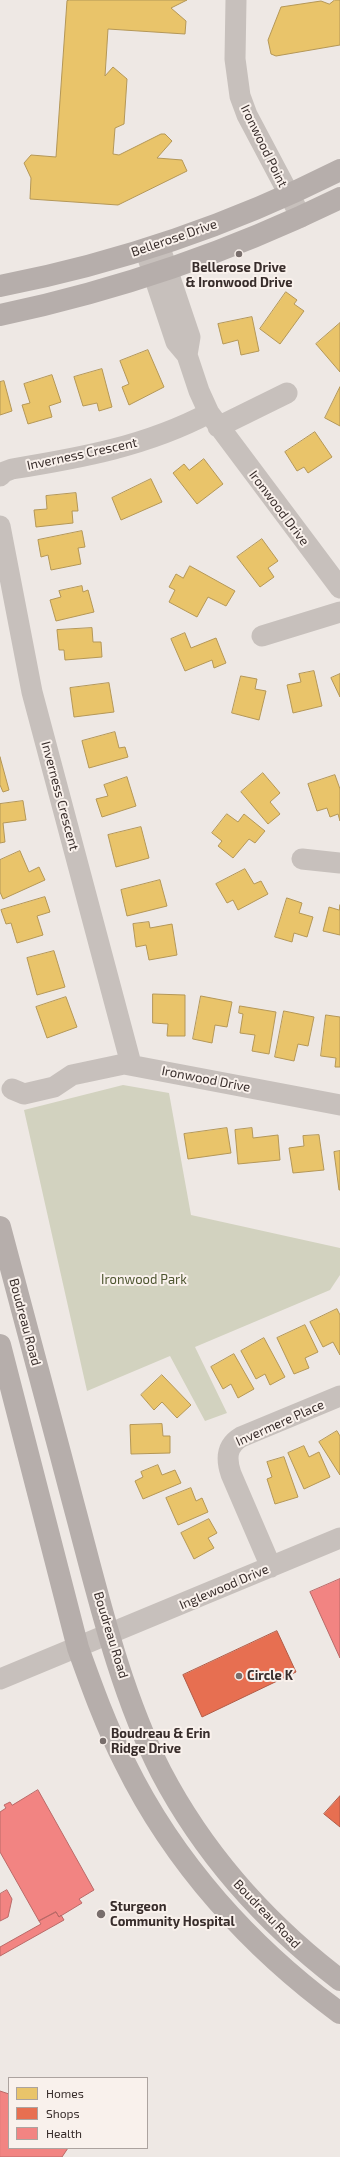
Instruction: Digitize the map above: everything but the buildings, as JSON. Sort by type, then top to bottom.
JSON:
[{"type":"main road","name":"Bellerose Drive","points":[[0,286],[152,247],[288,195],[340,170]]},
{"type":"main road","name":"Bellerose Drive","points":[[0,315],[76,298],[160,273],[301,217],[340,198]]},
{"type":"main road","name":"Boudreau Road","points":[[0,1227],[108,1636],[143,1732],[161,1771],[189,1819],[215,1856],[260,1909],[308,1956],[340,1980]]},
{"type":"main road","name":"Boudreau Road","points":[[0,1345],[78,1648],[89,1680],[125,1764],[162,1829],[182,1858],[252,1938],[301,1983],[340,2013]]},
{"type":"street","name":"Ironwood Point","points":[[236,0],[235,59],[240,96],[247,115],[301,217]]},
{"type":"street","name":"Ironwood Drive","points":[[152,247],[160,273],[176,342],[187,355],[199,391],[214,420],[340,588]]},
{"type":"street","points":[[214,420],[287,392]]},
{"type":"street","name":"Inverness Crescent","points":[[0,476],[12,469],[88,456],[142,442],[186,425],[214,420]]},
{"type":"street","name":"Inverness Crescent","points":[[0,526],[32,692],[131,1064]]},
{"type":"street","points":[[262,636],[340,612]]},
{"type":"street","points":[[302,859],[340,863]]},
{"type":"street","name":"Ironwood Drive","points":[[6,1090],[24,1094],[54,1087],[72,1075],[107,1066],[131,1064],[340,1105]]},
{"type":"street","name":"Invermere Place","points":[[271,1567],[231,1474],[227,1459],[229,1448],[231,1444],[241,1437],[340,1396]]},
{"type":"street","name":"Inglewood Drive","points":[[0,1679],[108,1636],[340,1538]]},
{"type":"green space","name":"Ironwood Park","points":[[123,1085],[169,1093],[191,1215],[340,1248],[340,1275],[330,1290],[195,1347],[227,1413],[205,1421],[170,1356],[87,1391],[24,1110]]},
{"type":"place","name":"Bellerose Drive & Ironwood Drive","points":[[239,254]]},
{"type":"place","name":"Circle K","points":[[239,1676]]},
{"type":"place","name":"Boudreau & Erin Ridge Drive","points":[[103,1741]]},
{"type":"place","name":"Sturgeon Community Hospital","points":[[101,1914]]}]
